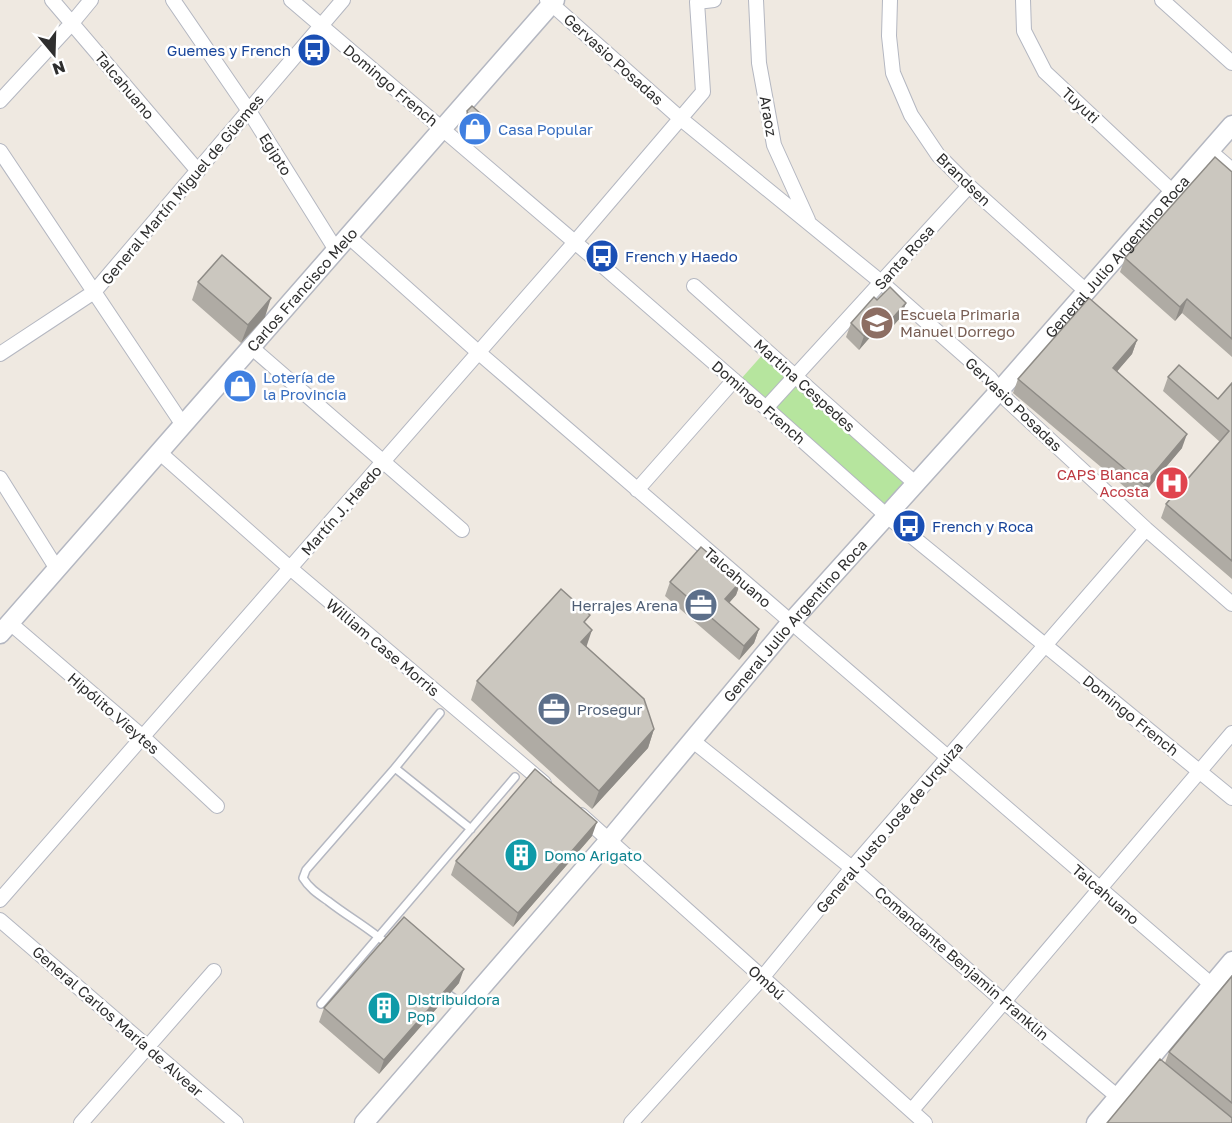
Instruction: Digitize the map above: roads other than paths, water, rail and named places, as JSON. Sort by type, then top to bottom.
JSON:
[{"type":"street","name":"Talcahuano","points":[[52,0],[198,171]]},
{"type":"street","points":[[0,101],[91,0]]},
{"type":"street","name":"Egipto","points":[[173,0],[249,111],[336,250]]},
{"type":"street","name":"Domingo French","points":[[291,0],[575,242],[887,516],[1232,798]]},
{"type":"street","name":"General Martín Miguel de Güemes","points":[[0,354],[94,292],[343,0]]},
{"type":"street","points":[[681,119],[703,92],[697,2],[714,0]]},
{"type":"street","name":"Araoz","points":[[756,0],[759,63],[774,145],[810,225]]},
{"type":"street","name":"Brandsen","points":[[890,0],[893,73],[911,115],[938,155],[969,186],[1086,291]]},
{"type":"street","name":"Tuyuti","points":[[1023,0],[1024,31],[1045,72],[1173,192]]},
{"type":"street","points":[[1162,0],[1232,63]]},
{"type":"street","name":"Gervasio Posadas","points":[[551,1],[681,119],[881,282],[990,378],[1007,400],[1146,529],[1232,604]]},
{"type":"street","name":"Carlos Francisco Melo","points":[[5,628],[443,128],[551,1]]},
{"type":"street","name":"Martín J. Haedo","points":[[0,900],[681,119]]},
{"type":"street","name":"General Julio Argentino Roca","points":[[364,1123],[610,839],[791,622],[1000,390],[1232,125]]},
{"type":"street","points":[[0,151],[183,425]]},
{"type":"street","points":[[1210,151],[1232,170]]},
{"type":"street","name":"Santa Rosa","points":[[766,408],[969,186]]},
{"type":"street","name":"Talcahuano","points":[[348,236],[637,490],[1212,985]]},
{"type":"street","name":"Martina Cespedes","points":[[694,286],[916,484]]},
{"type":"street","points":[[251,347],[462,530]]},
{"type":"street","points":[[637,490],[734,380]]},
{"type":"street","name":"William Case Morris","points":[[159,452],[290,568],[556,794]]},
{"type":"street","points":[[0,477],[57,569]]},
{"type":"street","name":"General Justo José de Urquiza","points":[[631,1123],[762,978],[852,868],[1146,529]]},
{"type":"street","name":"Hipólito Vieytes","points":[[5,628],[143,737],[217,806]]},
{"type":"street","points":[[912,1110],[1232,734]]},
{"type":"street","name":"Comandante Benjamin Franklin","points":[[693,741],[852,868],[1003,1001],[1118,1097]]},
{"type":"street","points":[[574,809],[610,839]]},
{"type":"street","name":"Ombú","points":[[610,839],[925,1123]]},
{"type":"street","name":"General Carlos María de Alvear","points":[[0,920],[236,1123]]},
{"type":"street","points":[[1096,1123],[1118,1097],[1151,1067],[1232,961]]},
{"type":"street","points":[[81,1123],[214,971]]},
{"type":"lane","points":[[387,944],[308,886],[303,878],[306,870],[440,713]]},
{"type":"lane","points":[[395,768],[471,829]]},
{"type":"lane","points":[[321,1004],[515,777]]},
{"type":"lane","points":[[449,995],[466,1005]]},
{"type":"place","name":"Guemes y French","points":[[314,50]]},
{"type":"place","name":"Casa Popular","points":[[475,129]]},
{"type":"place","name":"French y Haedo","points":[[602,256]]},
{"type":"place","name":"Escuela Primaria Manuel Dorrego","points":[[877,323]]},
{"type":"place","name":"Lotería de la Provincia","points":[[240,386]]},
{"type":"place","name":"CAPS Blanca Acosta","points":[[1172,483]]},
{"type":"place","name":"French y Roca","points":[[909,526]]},
{"type":"place","name":"Herrajes Arena","points":[[701,605]]},
{"type":"place","name":"Prosegur","points":[[554,709]]},
{"type":"place","name":"Domo Arigato","points":[[521,855]]},
{"type":"place","name":"Distribuidora Pop","points":[[384,1008]]}]
